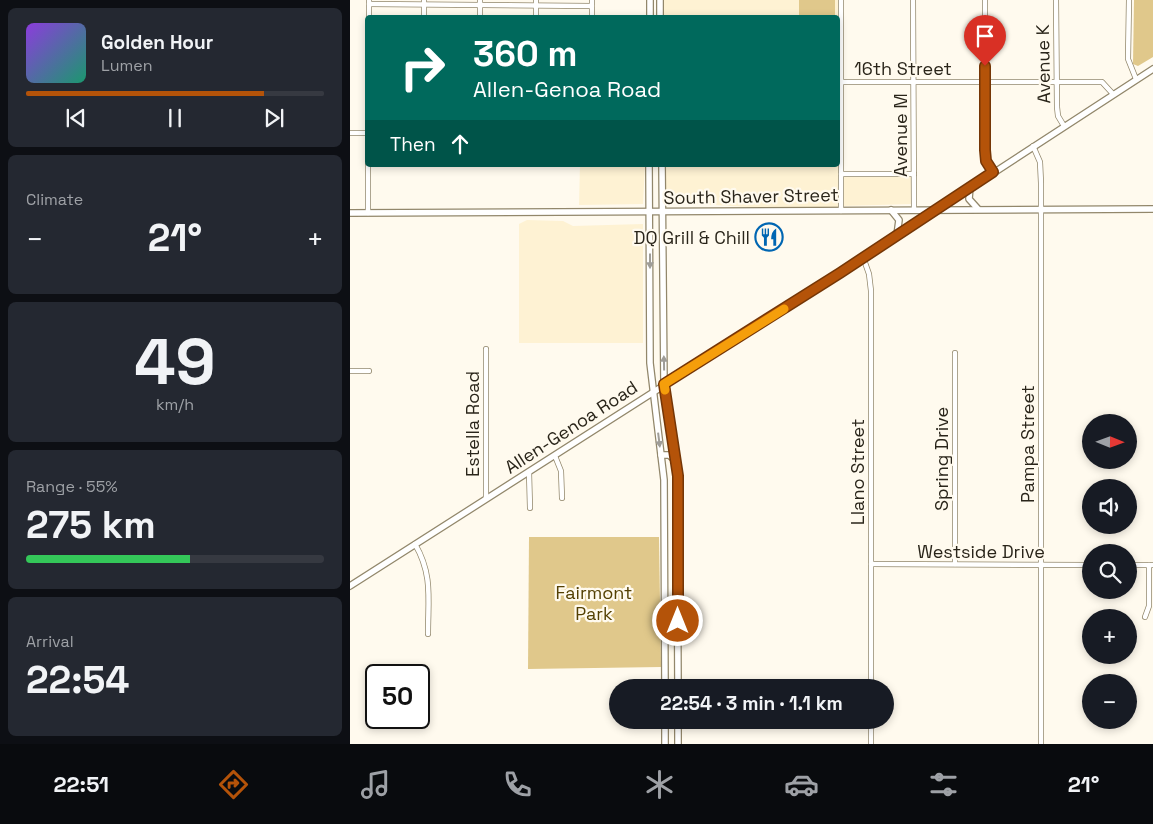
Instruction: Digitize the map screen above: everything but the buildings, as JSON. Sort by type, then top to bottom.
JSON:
[{"type":"main road","points":[[650,0],[650,15]]},
{"type":"main road","points":[[660,0],[660,15]]},
{"type":"main road","name":"Allen-Genoa Road","points":[[350,586],[863,258],[1153,69]]},
{"type":"main road","points":[[649,167],[650,363],[664,480],[664,679]]},
{"type":"main road","points":[[662,167],[664,384],[676,461],[678,679]]},
{"type":"main road","points":[[970,188],[969,199],[978,209]]},
{"type":"main road","name":"South Shaver Street","points":[[350,214],[1153,209]]},
{"type":"main road","points":[[891,210],[899,220],[897,235]]},
{"type":"main road","points":[[650,316],[663,315]]},
{"type":"main road","points":[[661,455],[669,455],[676,461]]},
{"type":"main road","points":[[664,598],[678,597]]},
{"type":"main road","points":[[664,675],[678,675]]},
{"type":"main road","points":[[665,729],[665,744]]},
{"type":"main road","points":[[678,729],[678,744]]},
{"type":"street","points":[[592,0],[592,15]]},
{"type":"street","points":[[840,41],[841,0]]},
{"type":"street","name":"Avenue M","points":[[913,0],[914,210]]},
{"type":"street","points":[[985,0],[985,150],[986,161],[993,172]]},
{"type":"street","name":"Avenue K","points":[[1056,0],[1058,116],[1064,126]]},
{"type":"street","points":[[1129,0],[1128,59],[1136,80]]},
{"type":"street","points":[[369,15],[369,2],[536,3],[592,6]]},
{"type":"street","points":[[424,2],[424,15]]},
{"type":"street","name":"16th Street","points":[[840,82],[1102,82],[1113,94]]},
{"type":"street","points":[[840,128],[841,211]]},
{"type":"street","points":[[350,133],[365,133]]},
{"type":"street","name":"Pampa Street","points":[[1033,146],[1040,162],[1042,209],[1041,744]]},
{"type":"street","points":[[368,167],[368,213]]},
{"type":"street","points":[[841,174],[914,174]]},
{"type":"street","name":"Llano Street","points":[[863,258],[870,274],[871,291],[871,679]]},
{"type":"street","name":"Estella Road","points":[[486,349],[486,498]]},
{"type":"street","name":"Spring Drive","points":[[955,353],[955,564]]},
{"type":"street","points":[[350,371],[369,371]]},
{"type":"street","points":[[555,456],[561,471],[562,498]]},
{"type":"street","points":[[529,472],[530,508]]},
{"type":"street","points":[[414,544],[424,560],[428,577],[428,634]]},
{"type":"street","name":"Westside Drive","points":[[871,564],[1082,564]]},
{"type":"street","points":[[1137,565],[1151,565],[1149,606],[1145,617]]},
{"type":"street","points":[[871,729],[871,744]]},
{"type":"shaded area","points":[[663,0],[839,0],[839,15],[663,15]]},
{"type":"shaded area","points":[[580,167],[645,167],[643,204],[579,205]]},
{"type":"shaded area","points":[[664,167],[839,167],[840,207],[747,207],[666,202]]},
{"type":"shaded area","points":[[843,176],[911,177],[912,204],[843,206]]},
{"type":"shaded area","points":[[527,220],[563,221],[573,226],[643,224],[643,343],[519,343],[519,224]]},
{"type":"green space","points":[[799,0],[835,0],[835,15],[799,15]]},
{"type":"green space","points":[[1134,0],[1153,0],[1153,57],[1138,66],[1133,64]]},
{"type":"green space","name":"Fairmont Park","points":[[529,537],[659,537],[661,667],[528,669]]},
{"type":"slow traffic","points":[[665,390],[664,384],[784,309]]},
{"type":"place","name":"DQ Grill & Chill","points":[[769,237]]},
{"type":"route","points":[[678,621],[678,476],[674,439],[664,384],[840,273],[993,172],[986,161],[985,150],[985,66]]}]
